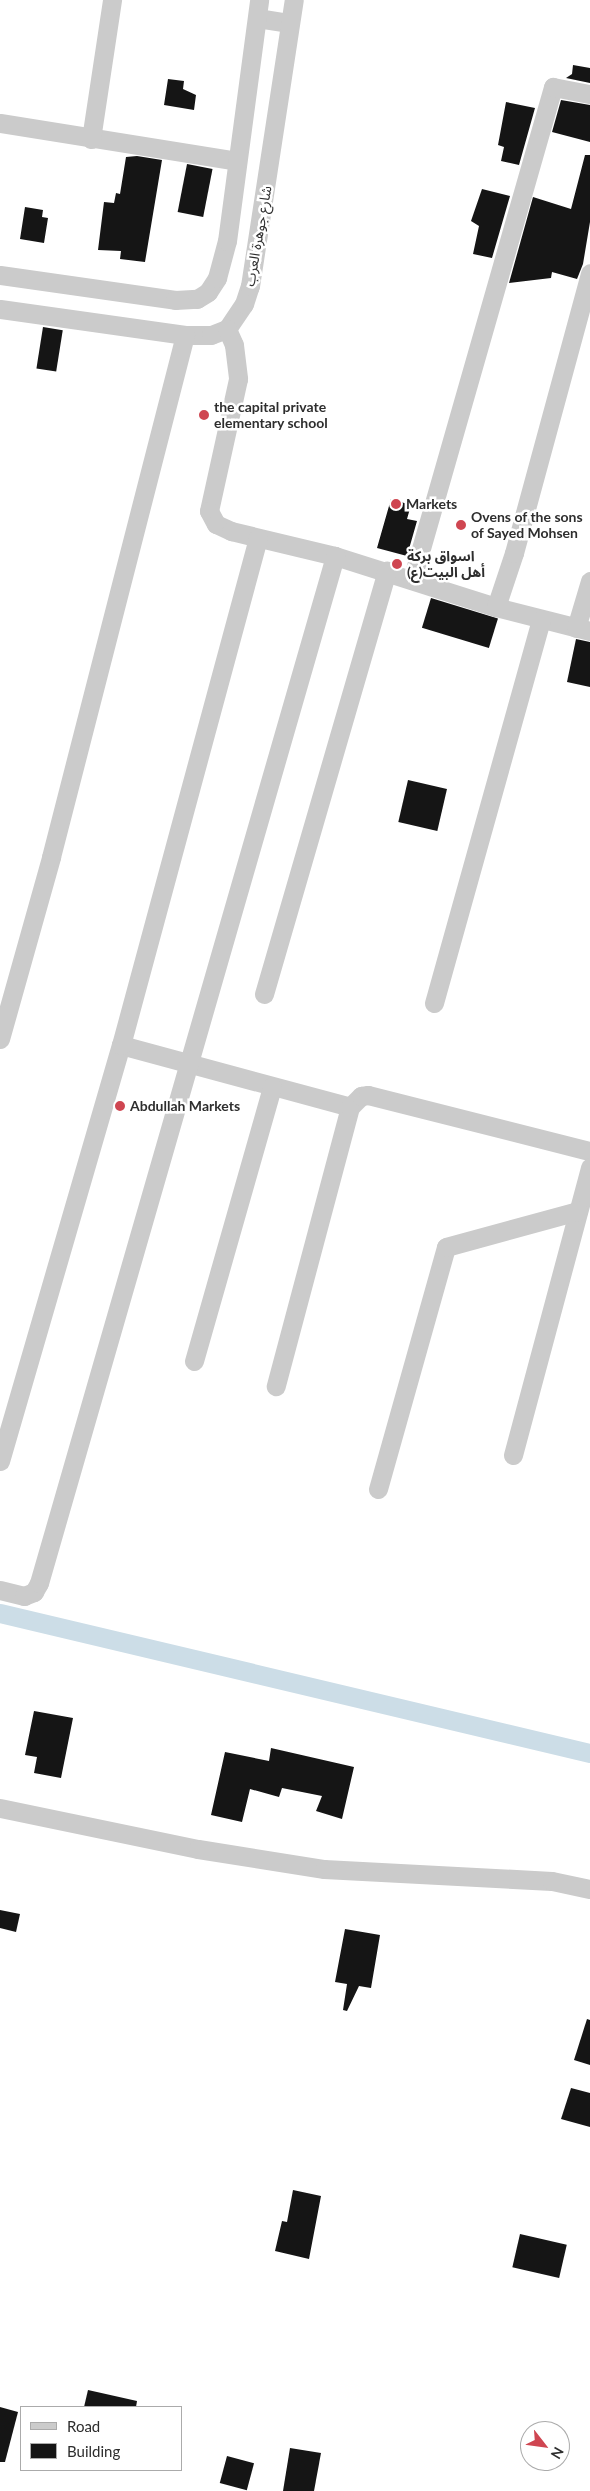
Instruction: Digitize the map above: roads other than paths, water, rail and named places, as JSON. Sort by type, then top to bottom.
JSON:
[{"type":"street","points":[[91,139],[112,0]]},
{"type":"street","name":"شارع جوهرة العرب","points":[[228,329],[244,304],[250,286],[294,0]]},
{"type":"street","points":[[0,275],[175,300],[196,299],[208,292],[222,264],[258,9],[290,23]]},
{"type":"street","points":[[412,580],[553,87],[590,94]]},
{"type":"street","points":[[0,123],[237,161]]},
{"type":"street","points":[[496,607],[514,553],[590,273]]},
{"type":"street","points":[[0,309],[185,335],[211,335],[228,329],[234,345],[238,379],[209,511],[216,524],[258,538],[335,556],[387,571],[496,607],[583,630],[590,581]]},
{"type":"street","points":[[0,1040],[51,857],[185,335]]},
{"type":"street","points":[[0,1461],[121,1046],[258,538]]},
{"type":"street","points":[[0,1590],[24,1596],[34,1592],[39,1583],[190,1065],[335,556]]},
{"type":"street","points":[[264,994],[387,571]]},
{"type":"street","points":[[434,1003],[541,620]]},
{"type":"street","points":[[121,1046],[350,1107]]},
{"type":"street","points":[[194,1361],[272,1087]]},
{"type":"street","points":[[276,1386],[350,1107],[361,1096],[368,1095],[590,1151]]},
{"type":"street","points":[[513,1454],[590,1167]]},
{"type":"street","points":[[378,1489],[446,1246],[578,1211]]},
{"type":"street","points":[[0,1808],[198,1849],[324,1869],[552,1881],[590,1889]]},
{"type":"waterway","points":[[0,1613],[590,1753]]},
{"type":"place","name":"the capital private elementary school","points":[[204,415]]},
{"type":"place","name":"Markets","points":[[396,504]]},
{"type":"place","name":"Ovens of the sons of Sayed Mohsen","points":[[461,525]]},
{"type":"place","name":"اسواق بركة أهل البيت(ع)","points":[[397,564]]},
{"type":"place","name":"Abdullah Markets","points":[[120,1106]]}]
